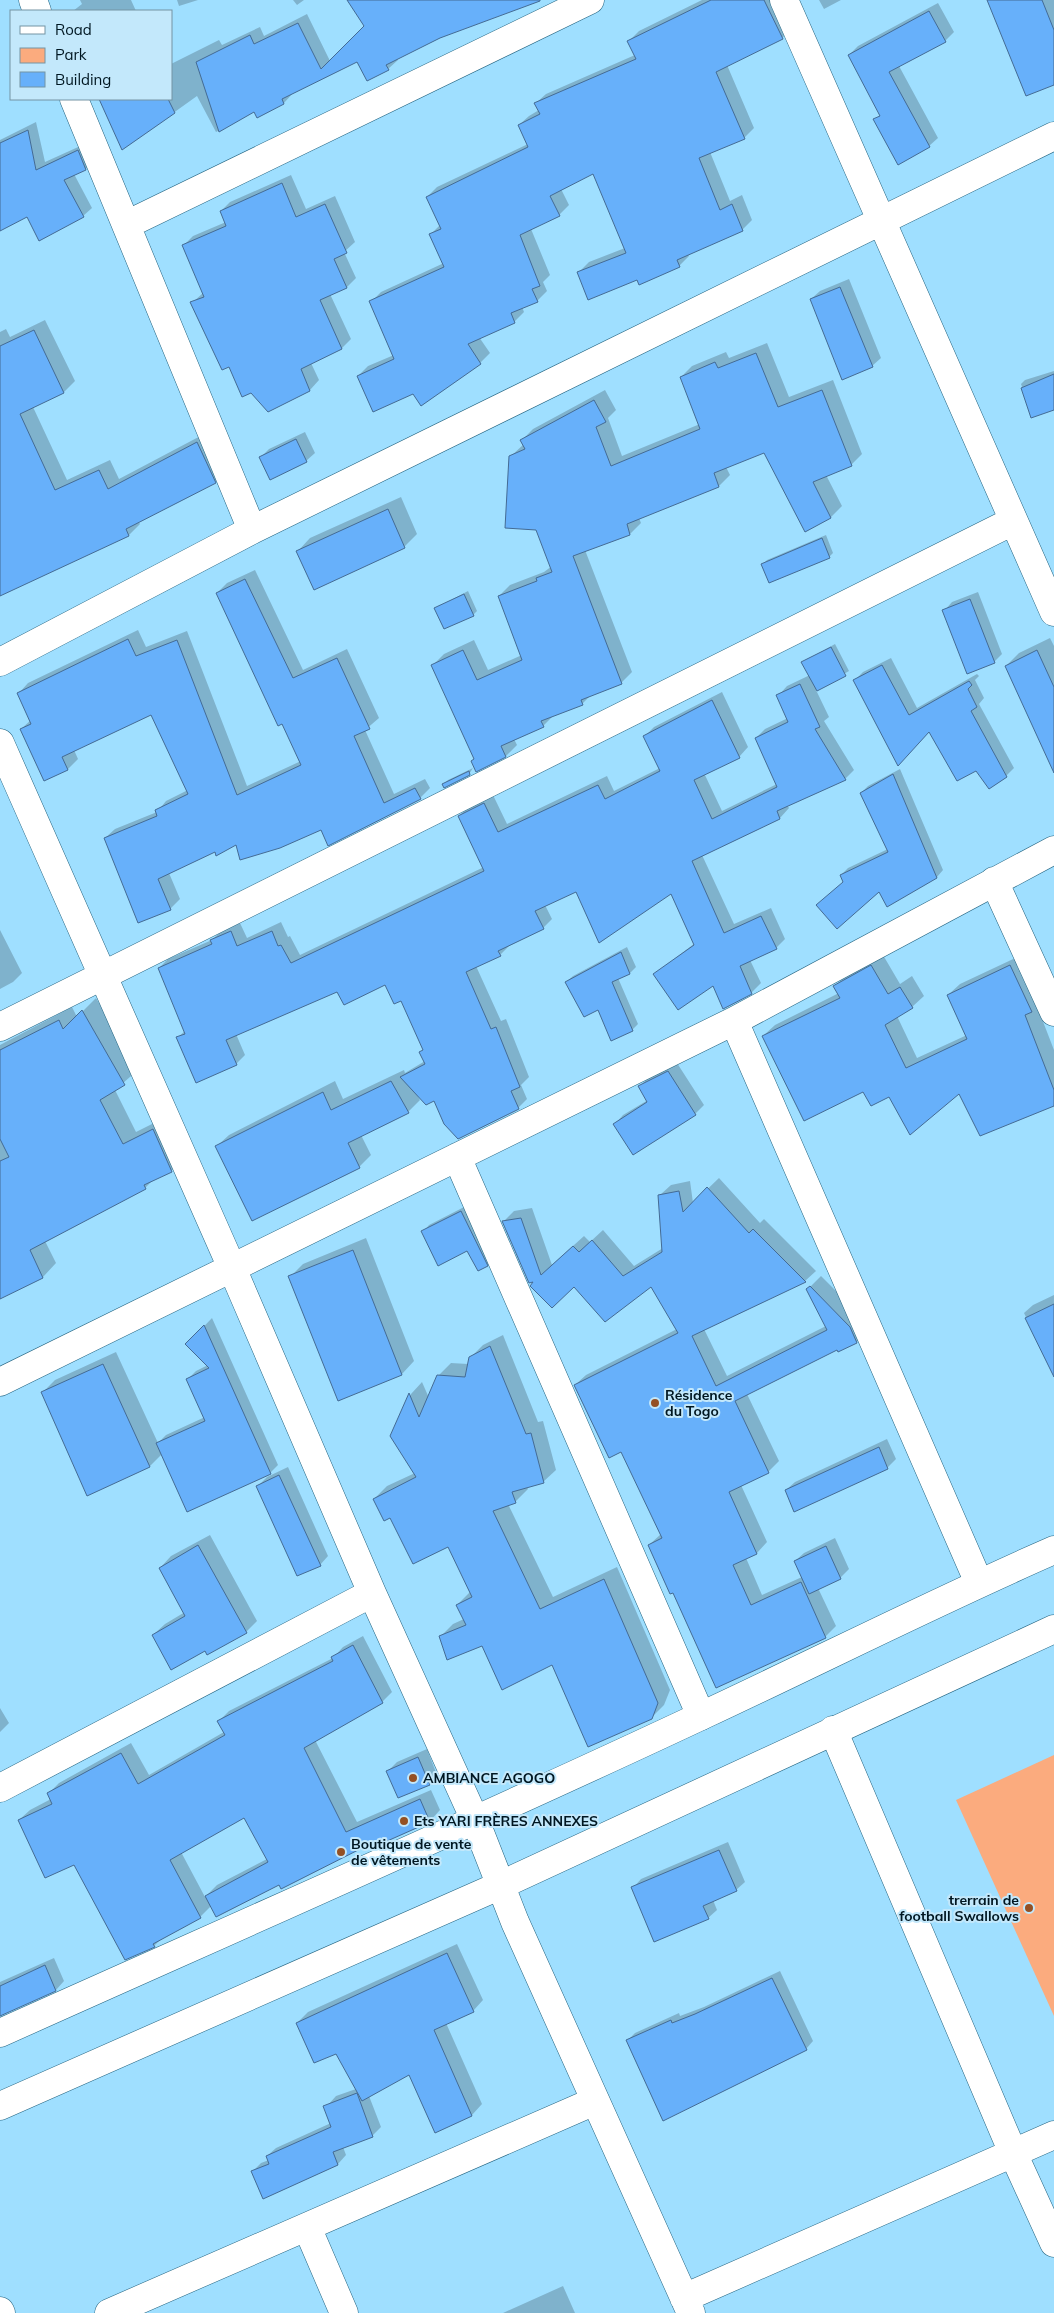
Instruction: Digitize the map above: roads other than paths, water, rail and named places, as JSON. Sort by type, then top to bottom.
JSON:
[{"type":"street","points":[[126,226],[590,0]]},
{"type":"street","points":[[784,0],[1054,612]]},
{"type":"street","points":[[74,100],[252,530]]},
{"type":"street","points":[[0,662],[252,530],[1054,136]]},
{"type":"street","points":[[0,1027],[1013,521]]},
{"type":"street","points":[[0,744],[232,1268],[372,1593],[475,1820],[515,1922],[688,2306],[1054,2135]]},
{"type":"street","points":[[0,1382],[734,1021],[1054,850]]},
{"type":"street","points":[[994,881],[1054,1012]]},
{"type":"street","points":[[734,1021],[979,1583]]},
{"type":"street","points":[[457,1157],[701,1716]]},
{"type":"street","points":[[0,2033],[475,1820],[701,1716],[979,1583],[1054,1550]]},
{"type":"street","points":[[0,1788],[372,1593]]},
{"type":"street","points":[[0,2106],[501,1885],[1054,1629]]},
{"type":"street","points":[[833,1730],[1013,2153],[1054,2243]]},
{"type":"street","points":[[109,2313],[595,2101]]},
{"type":"street","points":[[307,2226],[344,2313]]},
{"type":"place","name":"Résidence du Togo","points":[[655,1403]]},
{"type":"place","name":"AMBIANCE AGOGO","points":[[413,1778]]},
{"type":"place","name":"Ets YARI FRÈRES ANNEXES","points":[[404,1821]]},
{"type":"place","name":"Boutique de vente de vêtements","points":[[341,1852]]},
{"type":"place","name":"trerrain de football Swallows","points":[[1029,1908]]}]
